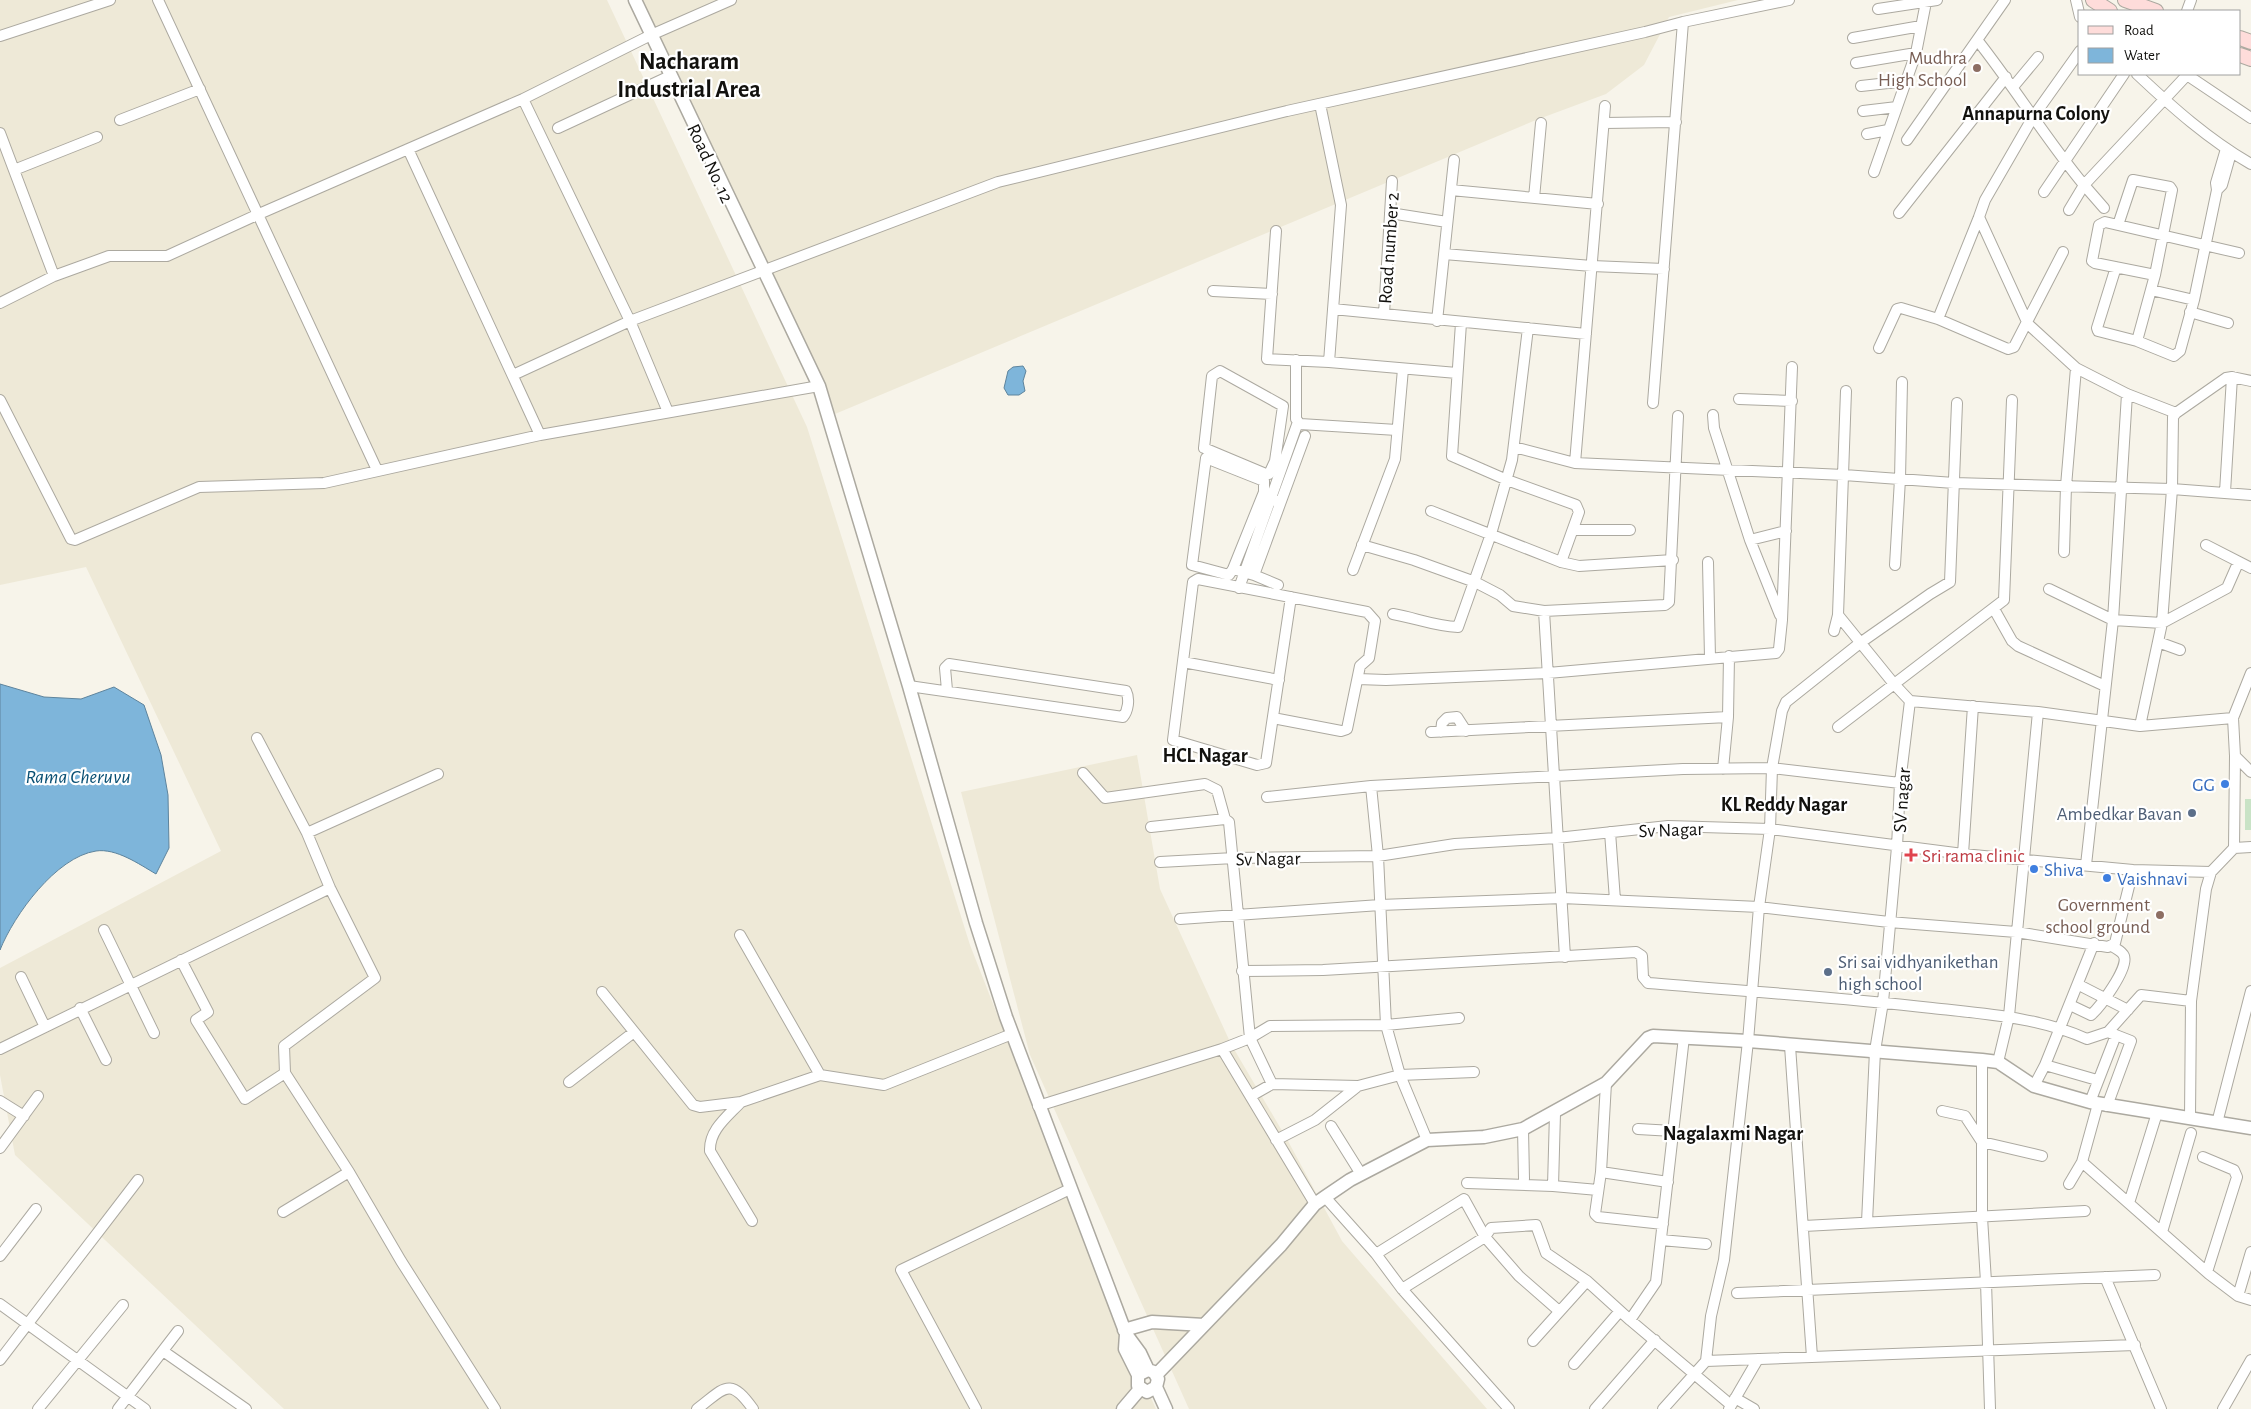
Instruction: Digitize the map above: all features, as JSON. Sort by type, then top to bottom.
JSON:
[{"type":"main road","points":[[2093,0],[2108,10]]},
{"type":"main road","points":[[2126,0],[2153,10]]},
{"type":"street","points":[[0,36],[110,0]]},
{"type":"street","points":[[158,0],[377,470]]},
{"type":"street","name":"Road No. 12","points":[[635,0],[650,35],[819,386],[909,686],[976,923],[1012,1034],[1125,1332],[1125,1349],[1148,1381]]},
{"type":"street","points":[[0,303],[54,276],[109,256],[167,256],[523,98],[650,35],[731,0]]},
{"type":"street","points":[[513,375],[630,321],[998,182],[1320,104],[1789,0]]},
{"type":"street","points":[[1878,9],[1937,0]]},
{"type":"street","points":[[1907,140],[1978,41],[2004,0]]},
{"type":"street","points":[[1874,172],[1916,53],[1926,2]]},
{"type":"street","points":[[1653,403],[1683,22]]},
{"type":"street","points":[[1853,38],[1921,26]]},
{"type":"street","points":[[1978,41],[2006,77],[2065,162],[2104,208]]},
{"type":"street","points":[[1856,63],[1916,53]]},
{"type":"street","points":[[1938,319],[1984,200],[2033,117],[2078,54]]},
{"type":"street","points":[[2013,87],[2038,58]]},
{"type":"street","points":[[2044,192],[2123,75]]},
{"type":"street","points":[[2138,75],[2164,100],[2228,151],[2251,164]]},
{"type":"street","points":[[2069,210],[2084,185],[2187,75]]},
{"type":"street","points":[[2189,75],[2251,118]]},
{"type":"street","points":[[558,128],[670,76]]},
{"type":"street","points":[[1899,212],[2006,77]]},
{"type":"street","points":[[1861,86],[1906,81]]},
{"type":"street","points":[[120,120],[200,90]]},
{"type":"street","points":[[523,98],[630,321],[668,412]]},
{"type":"street","points":[[1320,104],[1342,205],[1328,362]]},
{"type":"street","points":[[1576,464],[1605,106]]},
{"type":"street","points":[[1864,111],[1897,107]]},
{"type":"street","points":[[1604,123],[1676,122]]},
{"type":"street","points":[[1534,198],[1541,123]]},
{"type":"street","points":[[1867,134],[1888,130]]},
{"type":"street","points":[[0,133],[54,276]]},
{"type":"street","points":[[14,170],[97,137]]},
{"type":"street","points":[[408,149],[540,435]]},
{"type":"street","points":[[2116,266],[2097,328],[2098,330],[2137,341],[2174,356],[2178,355],[2194,300],[2217,190],[2222,185],[2228,151]]},
{"type":"street","points":[[1437,321],[1454,160]]},
{"type":"street","points":[[2118,225],[2130,184],[2133,180],[2170,187],[2172,194],[2156,275],[2137,341]]},
{"type":"street","name":"Road number 2","points":[[1384,314],[1392,181]]},
{"type":"street","points":[[1451,190],[1598,204]]},
{"type":"street","points":[[1390,213],[1448,222]]},
{"type":"street","points":[[1979,217],[2028,324],[2076,368],[2127,394],[2176,413]]},
{"type":"street","points":[[2156,275],[2095,263],[2092,254],[2101,222],[2206,244],[2239,253]]},
{"type":"street","points":[[1276,231],[1267,359],[1457,373]]},
{"type":"street","points":[[1879,348],[1897,309],[1908,309],[1938,319],[2011,349],[2014,348],[2028,324],[2062,252]]},
{"type":"street","points":[[1444,254],[1592,266],[1664,269]]},
{"type":"street","points":[[2151,290],[2194,300]]},
{"type":"street","points":[[1214,291],[1272,294]]},
{"type":"street","points":[[1333,309],[1437,321],[1586,334]]},
{"type":"street","points":[[2190,312],[2228,323]]},
{"type":"street","points":[[1461,323],[1452,456],[1507,480],[1576,505],[1579,512],[1561,562]]},
{"type":"street","points":[[1393,614],[1418,618],[1436,626],[1458,627],[1492,534],[1507,480],[1514,448],[1528,328]]},
{"type":"street","points":[[1240,588],[1267,495],[1298,422],[1296,360]]},
{"type":"street","points":[[1358,679],[1386,680],[1548,673],[1776,653],[1779,649],[1782,620],[1792,367]]},
{"type":"street","points":[[2064,552],[2066,486],[2076,368]]},
{"type":"street","points":[[1353,570],[1395,459],[1403,369]]},
{"type":"street","points":[[1220,372],[1283,406],[1279,463],[1269,474],[1266,474],[1204,448],[1212,376],[1220,372]]},
{"type":"street","points":[[2140,726],[2162,623],[2172,489],[2173,417],[2226,378],[2232,376],[2251,381]]},
{"type":"street","points":[[2225,492],[2232,376]]},
{"type":"street","points":[[1895,565],[1900,479],[1902,382]]},
{"type":"street","points":[[0,400],[73,540],[199,487],[324,483],[540,435],[819,386]]},
{"type":"street","points":[[1834,631],[1838,615],[1846,391]]},
{"type":"street","points":[[2086,865],[2113,620],[2127,394]]},
{"type":"street","points":[[1739,399],[1792,401]]},
{"type":"street","points":[[1838,727],[2002,603],[2005,596],[2012,400]]},
{"type":"street","points":[[1706,1362],[1711,1316],[1724,1260],[1748,1041],[1759,907],[1770,829],[1772,768],[1782,711],[1786,702],[1860,643],[1950,582],[1957,403]]},
{"type":"street","points":[[1713,415],[1714,428],[1750,540],[1782,620]]},
{"type":"street","points":[[1362,545],[1414,560],[1475,582],[1500,595],[1513,606],[1544,611],[1666,606],[1670,602],[1673,560],[1678,416]]},
{"type":"street","points":[[1298,422],[1303,425],[1397,430]]},
{"type":"street","points":[[1254,575],[1305,436]]},
{"type":"street","points":[[1514,448],[1576,464],[1844,475],[1954,484],[2172,489],[2251,495]]},
{"type":"street","points":[[1206,458],[1264,481],[1267,495],[1233,569],[1228,575],[1192,565],[1206,458]]},
{"type":"street","points":[[1267,495],[1280,504]]},
{"type":"street","points":[[1431,511],[1561,562],[1579,566],[1673,560]]},
{"type":"street","points":[[1573,530],[1630,530]]},
{"type":"street","points":[[1750,540],[1786,531]]},
{"type":"street","points":[[2206,545],[2251,568]]},
{"type":"street","points":[[1708,562],[1710,658]]},
{"type":"street","points":[[2049,589],[2113,620],[2162,623],[2227,588],[2238,563]]},
{"type":"street","points":[[1233,569],[1254,575],[1278,586]]},
{"type":"street","points":[[1273,718],[1345,730],[1350,724],[1360,666],[1369,658],[1375,621],[1371,614],[1291,597],[1198,579],[1193,582],[1174,740],[1257,766],[1264,765],[1291,597]]},
{"type":"street","points":[[1994,609],[2012,641],[2018,646],[2106,686]]},
{"type":"street","points":[[1544,611],[1565,957]]},
{"type":"street","points":[[1838,615],[1910,701],[2038,712],[2140,726],[2233,718]]},
{"type":"street","points":[[2158,642],[2180,650]]},
{"type":"street","points":[[1724,768],[1728,717],[1729,656]]},
{"type":"street","points":[[1183,662],[1278,680]]},
{"type":"street","points":[[909,686],[1123,717],[1129,698],[1126,692],[950,664],[945,668],[946,690]]},
{"type":"street","points":[[2234,848],[2235,756],[2233,718],[2251,673]]},
{"type":"street","name":"SV nagar","points":[[1867,1222],[1875,1050],[1883,1002],[1889,922],[1898,847],[1900,783],[1910,701]]},
{"type":"street","points":[[1962,854],[1974,706]]},
{"type":"street","points":[[1998,1062],[2009,1016],[2038,712]]},
{"type":"street","points":[[1466,731],[1462,721],[1452,716],[1442,723],[1436,732],[1466,731],[1551,728],[1728,717]]},
{"type":"street","points":[[257,738],[307,834],[330,888],[375,978],[284,1046],[285,1073],[349,1172],[401,1262],[495,1409]]},
{"type":"street","points":[[2235,756],[2251,772]]},
{"type":"street","points":[[1267,797],[1372,786],[1724,768],[1772,768],[1900,783]]},
{"type":"street","points":[[1083,773],[1104,798],[1205,784],[1217,790],[1225,819],[1230,825],[1242,972],[1250,1038],[1272,1084]]},
{"type":"street","points":[[307,834],[438,774]]},
{"type":"street","points":[[1372,786],[1378,856],[1386,1025],[1400,1075],[1427,1140]]},
{"type":"street","points":[[1151,827],[1225,819]]},
{"type":"street","name":"Sv Nagar","points":[[1160,862],[1234,858],[1378,856],[1455,844],[1557,838],[1668,826],[1770,829],[1962,854],[2132,870],[2211,872]]},
{"type":"street","points":[[1610,832],[1614,900]]},
{"type":"street","points":[[2190,1118],[2190,1001],[2206,889],[2211,872],[2234,848],[2251,847]]},
{"type":"street","points":[[2112,946],[2115,943],[2132,870]]},
{"type":"street","points":[[0,1049],[80,1008],[330,888]]},
{"type":"street","points":[[1180,919],[1380,905],[1562,898],[1759,907],[1889,922],[2016,932],[2112,946],[2123,955],[2124,967],[2106,997],[2091,1015],[2070,1005]]},
{"type":"street","points":[[104,930],[154,1033]]},
{"type":"street","points":[[740,935],[820,1075]]},
{"type":"street","points":[[2034,1086],[2061,1027],[2094,943]]},
{"type":"street","points":[[1242,972],[1323,970],[1382,965],[1636,952],[1642,956],[1642,977],[1648,983],[1883,1002],[2009,1016],[2061,1027],[2088,1039],[2112,1034],[2130,1039],[2131,1044],[2098,1104],[2082,1162],[2069,1184]]},
{"type":"street","points":[[181,960],[208,1012],[196,1020],[244,1098],[285,1073]]},
{"type":"street","points":[[21,977],[44,1027]]},
{"type":"street","points":[[2078,985],[2106,997],[2128,1010]]},
{"type":"street","points":[[2217,1123],[2251,991]]},
{"type":"street","points":[[602,992],[693,1105],[700,1108],[741,1102],[820,1075],[884,1085],[1012,1034]]},
{"type":"street","points":[[2098,1104],[2097,1080],[2112,1034],[2141,995],[2190,1001]]},
{"type":"street","points":[[80,1008],[106,1060]]},
{"type":"street","points":[[1038,1106],[1222,1049],[1250,1038],[1270,1026],[1386,1025],[1459,1018]]},
{"type":"street","points":[[569,1082],[634,1032]]},
{"type":"street","points":[[1123,1409],[1281,1245],[1320,1201],[1361,1174],[1427,1140],[1484,1136],[1523,1129],[1606,1083],[1648,1038],[1684,1037],[1748,1041],[1790,1046],[1875,1050],[1998,1062],[2034,1086],[2098,1104],[2251,1128]]},
{"type":"street","points":[[1630,1320],[1656,1282],[1684,1037]]},
{"type":"street","points":[[1790,1046],[1812,1357]]},
{"type":"street","points":[[1222,1049],[1276,1140],[1320,1201],[1376,1254],[1402,1289],[1509,1409]]},
{"type":"street","points":[[1982,1060],[1982,1217],[1990,1409]]},
{"type":"street","points":[[2045,1065],[2097,1080]]},
{"type":"street","points":[[1251,1096],[1272,1084],[1358,1086],[1400,1075],[1474,1072]]},
{"type":"street","points":[[1606,1083],[1601,1172],[1596,1216],[1663,1224]]},
{"type":"street","points":[[1276,1140],[1315,1120],[1358,1086]]},
{"type":"street","points":[[0,1148],[38,1096]]},
{"type":"street","points":[[0,1101],[24,1116]]},
{"type":"street","points":[[741,1102],[713,1133],[710,1141],[710,1151],[752,1221]]},
{"type":"street","points":[[1942,1111],[1965,1116],[1982,1142],[2042,1156]]},
{"type":"street","points":[[1553,1186],[1555,1112]]},
{"type":"street","points":[[2129,1203],[2157,1113]]},
{"type":"street","points":[[1331,1126],[1361,1174]]},
{"type":"street","points":[[1523,1129],[1524,1179]]},
{"type":"street","points":[[1638,1129],[1674,1131]]},
{"type":"street","points":[[2162,1232],[2191,1134]]},
{"type":"street","points":[[2203,1157],[2234,1170],[2237,1177],[2207,1272]]},
{"type":"street","points":[[2082,1162],[2207,1272],[2238,1296],[2251,1300]]},
{"type":"street","points":[[283,1212],[349,1172]]},
{"type":"street","points":[[1601,1172],[1668,1182]]},
{"type":"street","points":[[0,1360],[138,1180]]},
{"type":"street","points":[[1467,1183],[1553,1186],[1598,1190]]},
{"type":"street","points":[[976,1409],[901,1270],[1070,1189]]},
{"type":"street","points":[[1376,1254],[1464,1199],[1485,1237],[1519,1276],[1559,1311]]},
{"type":"street","points":[[0,1256],[36,1209]]},
{"type":"street","points":[[1804,1226],[2085,1211]]},
{"type":"street","points":[[1402,1289],[1485,1237],[1491,1228],[1536,1225],[1546,1253],[1587,1280],[1693,1374],[1732,1404],[1754,1409]]},
{"type":"street","points":[[1661,1240],[1706,1244]]},
{"type":"street","points":[[2238,1296],[2251,1252]]},
{"type":"street","points":[[1737,1293],[2155,1275]]},
{"type":"street","points":[[2105,1277],[2161,1409]]},
{"type":"street","points":[[1533,1340],[1587,1280]]},
{"type":"street","points":[[0,1304],[145,1409]]},
{"type":"street","points":[[38,1409],[122,1305]]},
{"type":"street","points":[[1574,1364],[1620,1311]]},
{"type":"street","points":[[1125,1332],[1152,1322],[1204,1325]]},
{"type":"street","points":[[118,1409],[178,1331]]},
{"type":"street","points":[[1595,1409],[1655,1340]]},
{"type":"street","points":[[1663,1409],[1706,1362],[2135,1345]]},
{"type":"street","points":[[163,1351],[246,1409]]},
{"type":"street","points":[[1732,1404],[1758,1360]]},
{"type":"street","points":[[2223,1409],[2251,1360]]},
{"type":"street","points":[[1148,1381],[1158,1409]]},
{"type":"street","points":[[1148,1381],[1166,1409]]},
{"type":"street","points":[[696,1409],[726,1388],[732,1388],[742,1394],[753,1409]]},
{"type":"shaded area","points":[[0,0],[607,0],[807,427],[970,945],[1121,1331],[1156,1409],[284,1409],[15,1155],[0,1075],[0,968],[221,851],[86,567],[0,585]]},
{"type":"shaded area","points":[[640,0],[1738,0],[1669,17],[1644,65],[1606,94],[1536,120],[835,414],[653,32]]},
{"type":"shaded area","points":[[1137,755],[1160,889],[1231,1044],[1288,1141],[1342,1241],[1487,1409],[1189,1409],[1030,1055],[961,792]]},
{"type":"green space","points":[[2245,799],[2251,799],[2251,830],[2245,830]]},
{"type":"water","points":[[1023,366],[1026,371],[1023,381],[1025,391],[1019,395],[1008,395],[1004,388],[1008,371],[1013,367]]},
{"type":"water","name":"Rama Cheruvu","points":[[0,684],[44,697],[81,699],[114,687],[144,705],[161,755],[168,795],[169,848],[156,874],[119,854],[104,851],[96,851],[81,856],[66,864],[38,890],[26,905],[15,921],[0,950]]},
{"type":"place","name":"Mudhra High School","points":[[1977,68]]},
{"type":"place","name":"GG","points":[[2225,784]]},
{"type":"place","name":"Ambedkar Bavan","points":[[2192,813]]},
{"type":"place","name":"Sri rama clinic","points":[[1911,855]]},
{"type":"place","name":"Shiva","points":[[2034,869]]},
{"type":"place","name":"Vaishnavi","points":[[2107,878]]},
{"type":"place","name":"Government school ground","points":[[2160,915]]},
{"type":"place","name":"Sri sai vidhyanikethan high school","points":[[1828,972]]},
{"type":"district","name":"Nacharam Industrial Area","points":[[689,75]]},
{"type":"district","name":"Annapurna Colony","points":[[2036,113]]},
{"type":"district","name":"HCL Nagar","points":[[1205,755]]},
{"type":"district","name":"KL Reddy Nagar","points":[[1784,804]]},
{"type":"district","name":"Nagalaxmi Nagar","points":[[1733,1133]]}]
